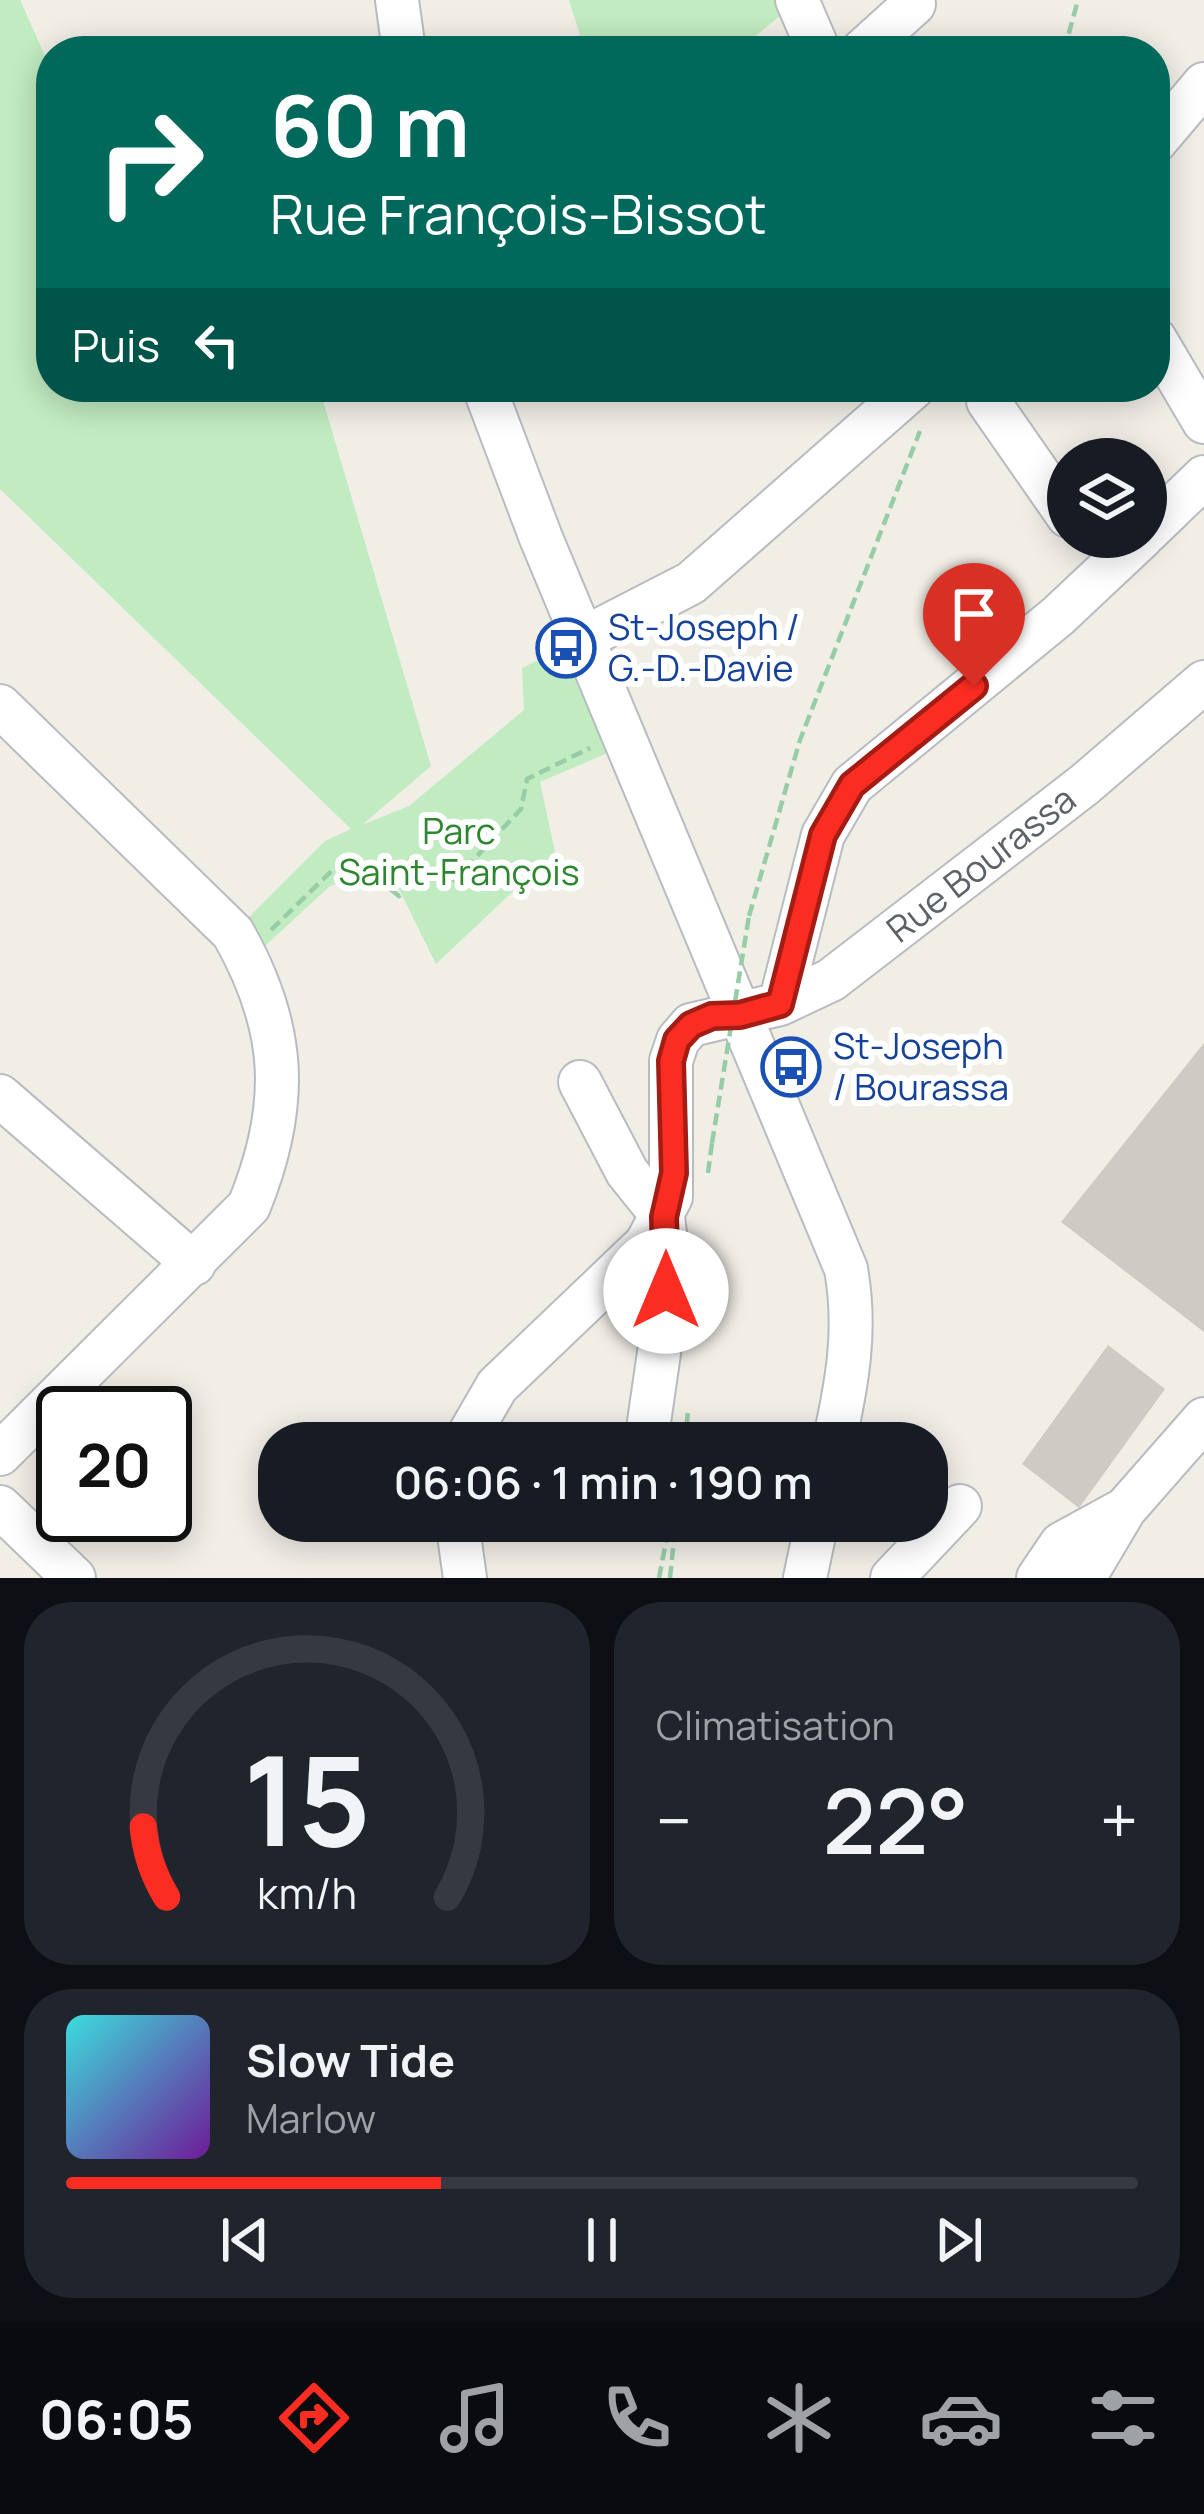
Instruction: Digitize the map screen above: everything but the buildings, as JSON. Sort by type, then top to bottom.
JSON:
[{"type":"street","points":[[397,0],[402,36]]},
{"type":"street","points":[[797,0],[813,36]]},
{"type":"street","points":[[879,36],[914,4]]},
{"type":"street","points":[[1170,124],[1204,84]]},
{"type":"street","points":[[1170,364],[1204,422]]},
{"type":"street","points":[[490,402],[621,733],[760,1010],[846,1269],[854,1314],[850,1367],[838,1422]]},
{"type":"street","points":[[586,637],[691,583],[897,402]]},
{"type":"street","points":[[989,402],[1047,486]]},
{"type":"street","points":[[1167,513],[1204,477]]},
{"type":"street","points":[[1096,558],[1106,572]]},
{"type":"street","points":[[760,1010],[823,835],[852,785],[1120,558]]},
{"type":"street","name":"Rue Bourassa","points":[[664,1217],[674,1173],[671,1061],[677,1040],[691,1025],[712,1016],[760,1010],[848,967],[1131,747],[1204,682]]},
{"type":"street","points":[[0,706],[233,933],[273,1020],[278,1068],[277,1113],[268,1159],[249,1206],[0,1454]]},
{"type":"street","points":[[580,1082],[627,1172],[664,1217],[668,1258],[664,1325],[649,1422]]},
{"type":"street","points":[[0,1096],[194,1264]]},
{"type":"street","points":[[476,1422],[497,1386],[646,1244],[664,1217]]},
{"type":"street","points":[[1084,1578],[1125,1509],[1204,1419]]},
{"type":"street","points":[[0,1507],[74,1578]]},
{"type":"street","points":[[892,1578],[960,1507]]},
{"type":"street","points":[[1039,1578],[1061,1544],[1125,1509]]},
{"type":"street","points":[[460,1542],[465,1578]]},
{"type":"street","points":[[805,1578],[813,1542]]},
{"type":"path","points":[[1068,36],[1078,0]]},
{"type":"path","points":[[712,1143],[749,916],[800,740],[907,461]]},
{"type":"path","points":[[245,954],[348,855],[399,896],[415,866],[449,886],[521,808],[527,779],[621,733]]},
{"type":"path","points":[[659,1578],[668,1542]]},
{"type":"path","points":[[670,1578],[672,1542]]},
{"type":"green space","name":"Parc Saint-François","points":[[0,0],[20,0],[36,36],[36,402],[323,402],[431,766],[362,825],[409,806],[524,710],[522,668],[586,637],[626,745],[540,782],[555,852],[436,964],[387,865],[330,886],[249,961],[233,933],[325,841],[351,829],[0,489]]},
{"type":"green space","points":[[569,0],[782,0],[786,11],[755,36],[580,36]]},
{"type":"place","name":"St-Joseph / G.-D.-Davie","points":[[566,648]]},
{"type":"place","name":"St-Joseph / Bourassa","points":[[791,1067]]},
{"type":"route","points":[[666,1291],[664,1217],[674,1173],[671,1061],[677,1040],[691,1025],[712,1016],[740,1015],[780,1004],[823,835],[852,785],[974,686]]}]
